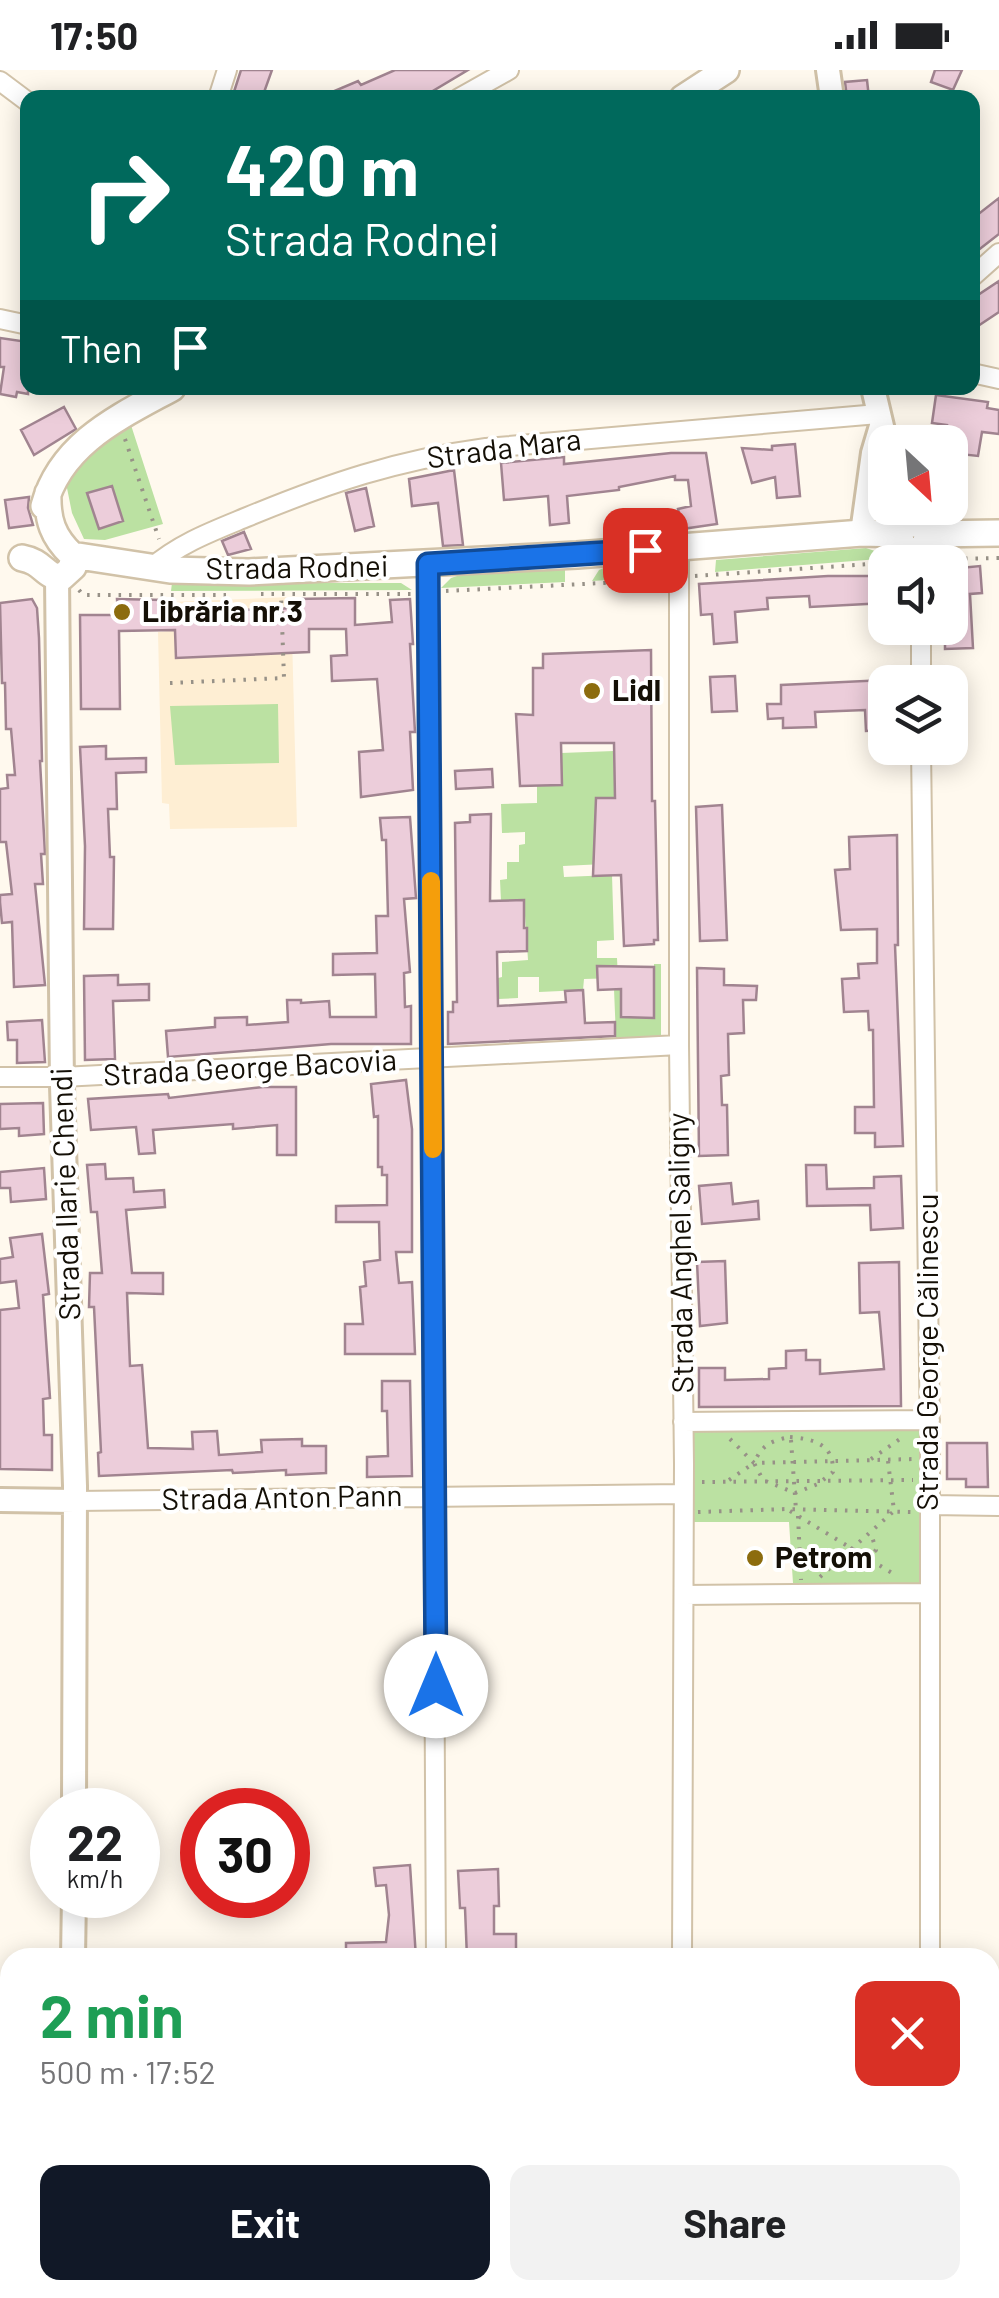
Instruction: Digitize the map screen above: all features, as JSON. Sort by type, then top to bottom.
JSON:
[{"type":"main road","points":[[695,90],[726,70]]},
{"type":"main road","points":[[47,560],[48,492],[58,469],[79,446],[114,420],[159,395]]},
{"type":"main road","name":"Strada Rodnei","points":[[47,560],[87,562],[156,556],[249,572],[428,564],[862,534],[916,540],[999,533]]},
{"type":"street","points":[[473,90],[508,70]]},
{"type":"street","points":[[875,395],[881,425]]},
{"type":"street","name":"Strada Mara","points":[[156,556],[304,494],[378,468],[432,456],[486,448],[868,429]]},
{"type":"street","points":[[862,534],[868,490]]},
{"type":"street","name":"Strada Anghel Saligny","points":[[679,548],[679,1045],[687,1488],[682,1948]]},
{"type":"street","name":"Strada Ilarie Chendi","points":[[47,560],[75,1501],[74,1788]]},
{"type":"street","points":[[428,564],[436,1948]]},
{"type":"street","name":"Strada George Călinescu","points":[[921,765],[930,1420],[926,1509],[930,1948]]},
{"type":"street","name":"Strada George Bacovia","points":[[0,1077],[679,1045]]},
{"type":"street","points":[[683,1422],[930,1420]]},
{"type":"street","name":"Strada Anton Pann","points":[[0,1500],[434,1496],[687,1488]]},
{"type":"street","points":[[926,1509],[999,1506]]},
{"type":"street","points":[[684,1595],[928,1593]]},
{"type":"street","points":[[73,1948],[74,1918]]},
{"type":"path","points":[[120,424],[156,556]]},
{"type":"path","points":[[916,540],[942,559],[999,558]]},
{"type":"path","points":[[692,576],[868,564]]},
{"type":"path","points":[[262,594],[428,593],[670,579]]},
{"type":"path","points":[[83,596],[243,594]]},
{"type":"path","points":[[170,682],[284,678],[281,594]]},
{"type":"path","points":[[868,1461],[930,1420]]},
{"type":"path","points":[[790,1426],[802,1594]]},
{"type":"path","points":[[728,1437],[766,1482],[795,1493],[822,1481],[833,1472],[834,1462],[817,1440],[790,1437],[772,1440],[761,1448],[754,1464]]},
{"type":"path","points":[[726,1482],[754,1464],[930,1458]]},
{"type":"path","points":[[888,1461],[894,1511]]},
{"type":"path","points":[[687,1488],[726,1482],[922,1480]]},
{"type":"path","points":[[691,1512],[788,1509],[897,1576]]},
{"type":"path","points":[[797,1513],[926,1509]]},
{"type":"path","points":[[802,1594],[894,1511]]},
{"type":"path","points":[[867,1559],[876,1550],[871,1533]]},
{"type":"shaded area","points":[[291,597],[297,827],[170,829],[169,804],[162,803],[158,632],[170,631],[170,602]]},
{"type":"green space","points":[[130,422],[163,524],[105,540],[84,539],[72,513],[66,483],[95,444]]},
{"type":"green space","points":[[868,549],[868,560],[715,572],[716,560]]},
{"type":"green space","points":[[664,564],[669,576],[592,581],[599,570],[608,566]]},
{"type":"green space","points":[[565,568],[565,582],[441,588],[451,578],[463,574]]},
{"type":"green space","points":[[172,583],[401,583],[412,590],[171,591]]},
{"type":"green space","points":[[278,704],[279,763],[175,765],[170,706]]},
{"type":"green space","points":[[614,751],[615,798],[598,822],[594,836],[604,864],[563,866],[564,877],[612,875],[614,940],[597,941],[597,958],[617,958],[618,978],[584,979],[583,990],[539,992],[539,977],[518,977],[518,998],[498,999],[502,962],[528,960],[524,901],[501,901],[500,880],[507,879],[507,862],[519,862],[519,845],[525,844],[525,832],[502,833],[501,804],[537,803],[537,786],[562,785],[561,753]]},
{"type":"green space","points":[[654,964],[661,964],[661,1036],[616,1038],[614,989],[621,989],[621,1017],[653,1018]]},
{"type":"green space","points":[[692,1426],[923,1426],[921,1585],[793,1583],[789,1522],[692,1522]]},
{"type":"building","points":[[241,70],[272,70],[265,90],[235,90]]},
{"type":"building","points":[[395,70],[468,70],[434,90],[337,90],[358,81],[361,85]]},
{"type":"building","points":[[935,70],[962,70],[953,90],[931,82]]},
{"type":"building","points":[[867,80],[868,90],[846,90],[845,82]]},
{"type":"building","points":[[999,198],[999,234],[980,249],[980,213]]},
{"type":"building","points":[[999,281],[999,312],[980,325],[980,294]]},
{"type":"building","points":[[0,338],[20,341],[20,393],[16,397],[0,394],[4,367],[0,367]]},
{"type":"building","points":[[936,395],[988,402],[987,408],[999,410],[999,434],[982,432],[978,456],[968,455],[968,425],[932,423]]},
{"type":"building","points":[[64,407],[76,429],[34,455],[21,430]]},
{"type":"building","points":[[795,444],[800,496],[777,498],[775,477],[752,483],[742,448],[772,450],[772,446]]},
{"type":"building","points":[[706,453],[717,524],[682,529],[678,509],[691,506],[688,480],[675,480],[675,476],[619,490],[567,496],[569,523],[550,525],[548,496],[504,500],[501,463],[564,457],[564,464]]},
{"type":"building","points":[[454,470],[463,545],[443,546],[438,503],[412,506],[409,479]]},
{"type":"building","points":[[112,486],[123,521],[99,529],[87,493]]},
{"type":"building","points":[[366,488],[374,526],[355,531],[346,493]]},
{"type":"building","points":[[29,497],[33,525],[9,528],[5,500]]},
{"type":"building","points":[[244,532],[251,549],[228,555],[222,541]]},
{"type":"building","points":[[980,566],[982,593],[970,594],[973,648],[945,649],[945,645],[968,645],[968,567]]},
{"type":"building","points":[[868,576],[868,604],[810,607],[809,596],[767,598],[768,609],[735,612],[737,642],[714,644],[712,614],[701,615],[699,584]]},
{"type":"building","points":[[355,598],[355,625],[392,622],[390,600],[410,599],[413,790],[361,797],[359,752],[383,750],[377,679],[332,681],[331,656],[347,655],[346,629],[309,629],[309,652],[176,658],[175,630],[119,631],[120,709],[81,709],[80,615],[118,615],[117,599],[165,600],[166,613],[296,608],[295,599]]},
{"type":"building","points":[[32,599],[37,608],[39,638],[45,854],[41,854],[43,884],[35,884],[45,985],[14,987],[12,922],[2,923],[0,902],[0,895],[12,894],[6,842],[0,842],[0,789],[8,788],[7,775],[15,775],[11,729],[6,729],[0,603]]},
{"type":"building","points":[[651,650],[658,940],[654,944],[624,946],[621,875],[593,876],[596,798],[615,798],[614,743],[561,743],[562,785],[520,786],[516,714],[533,715],[533,668],[543,668],[543,654]]},
{"type":"building","points":[[735,676],[737,711],[712,712],[710,677]]},
{"type":"building","points":[[868,681],[868,731],[865,710],[815,712],[816,727],[783,728],[783,718],[768,719],[767,704],[781,704],[781,685]]},
{"type":"building","points":[[106,746],[106,759],[146,758],[146,772],[116,773],[117,809],[108,809],[110,857],[114,857],[113,929],[84,929],[80,747]]},
{"type":"building","points":[[492,769],[493,787],[456,789],[455,771]]},
{"type":"building","points":[[722,805],[727,940],[700,941],[696,807]]},
{"type":"building","points":[[491,814],[490,901],[524,900],[527,928],[527,951],[497,952],[498,1006],[566,1002],[565,991],[583,990],[585,1023],[615,1022],[615,1036],[448,1044],[448,1012],[453,1012],[453,1002],[457,1002],[455,823],[470,822],[470,815]]},
{"type":"building","points":[[410,817],[416,898],[404,899],[410,972],[404,973],[405,1007],[411,1006],[411,1044],[331,1044],[168,1057],[166,1031],[215,1027],[215,1018],[247,1017],[247,1025],[288,1022],[287,1000],[329,1001],[330,1017],[376,1017],[375,974],[333,975],[333,954],[377,953],[376,916],[388,916],[386,840],[382,840],[380,818]]},
{"type":"building","points":[[897,835],[895,945],[903,1146],[875,1147],[875,1133],[855,1133],[855,1107],[874,1107],[873,1030],[869,1030],[868,1011],[844,1012],[842,979],[859,978],[858,964],[877,963],[877,929],[841,930],[835,870],[850,869],[849,837]]},
{"type":"building","points":[[597,966],[654,967],[654,1018],[621,1017],[621,989],[598,990]]},
{"type":"building","points":[[697,968],[724,969],[724,985],[757,986],[756,1000],[743,1000],[744,1033],[728,1034],[729,1075],[721,1076],[722,1105],[727,1105],[728,1155],[699,1156]]},
{"type":"building","points":[[118,975],[118,985],[149,984],[149,1000],[113,1001],[115,1059],[85,1060],[84,976]]},
{"type":"building","points":[[42,1020],[45,1062],[17,1063],[17,1040],[8,1040],[7,1022]]},
{"type":"building","points":[[406,1080],[412,1129],[412,1252],[396,1252],[399,1283],[412,1282],[415,1354],[345,1354],[345,1324],[363,1324],[360,1287],[366,1286],[364,1262],[380,1260],[379,1222],[336,1222],[336,1206],[387,1205],[387,1175],[382,1175],[382,1167],[378,1167],[378,1116],[374,1117],[371,1084]]},
{"type":"building","points":[[296,1087],[296,1155],[277,1155],[277,1125],[153,1130],[155,1153],[139,1154],[136,1127],[91,1130],[88,1099],[168,1094],[169,1098]]},
{"type":"building","points":[[43,1103],[44,1134],[19,1136],[19,1128],[0,1129],[0,1104]]},
{"type":"building","points":[[105,1164],[106,1179],[133,1178],[134,1192],[164,1190],[165,1207],[126,1210],[132,1273],[163,1273],[163,1294],[127,1293],[130,1366],[142,1365],[148,1448],[193,1449],[192,1432],[217,1431],[219,1455],[262,1452],[261,1440],[302,1439],[302,1446],[326,1446],[326,1473],[286,1475],[286,1470],[232,1470],[99,1476],[94,1307],[89,1307],[90,1273],[102,1273],[97,1212],[91,1212],[87,1165]]},
{"type":"building","points":[[806,1165],[826,1165],[827,1189],[874,1188],[874,1177],[901,1176],[903,1228],[871,1230],[870,1205],[807,1206]]},
{"type":"building","points":[[44,1168],[46,1199],[11,1202],[10,1188],[0,1188],[0,1172]]},
{"type":"building","points":[[731,1183],[733,1204],[758,1201],[759,1219],[702,1224],[699,1186]]},
{"type":"building","points":[[42,1234],[49,1294],[43,1295],[50,1398],[43,1399],[44,1435],[52,1435],[52,1470],[0,1469],[0,1310],[19,1308],[16,1281],[0,1283],[0,1259],[13,1257],[10,1238]]},
{"type":"building","points":[[725,1261],[727,1323],[700,1326],[697,1262]]},
{"type":"building","points":[[899,1262],[901,1406],[699,1407],[699,1368],[725,1368],[725,1380],[769,1379],[769,1369],[786,1368],[786,1351],[806,1350],[806,1360],[820,1360],[820,1374],[884,1369],[879,1312],[860,1313],[859,1263]]},
{"type":"building","points":[[382,1381],[410,1381],[412,1476],[367,1477],[367,1457],[388,1456]]},
{"type":"building","points":[[947,1443],[987,1443],[988,1487],[966,1487],[966,1479],[947,1479]]},
{"type":"building","points":[[410,1865],[415,1948],[346,1948],[346,1943],[386,1942],[386,1885],[376,1886],[374,1868]]},
{"type":"building","points":[[498,1869],[499,1906],[494,1906],[494,1934],[516,1934],[516,1948],[467,1948],[458,1871]]},
{"type":"slow traffic","points":[[431,881],[433,1149]]},
{"type":"place","name":"Librăria nr.3","points":[[122,612]]},
{"type":"place","name":"Lidl","points":[[592,691]]},
{"type":"place","name":"Petrom","points":[[755,1558]]},
{"type":"route","points":[[436,1686],[428,564],[645,550]]}]
